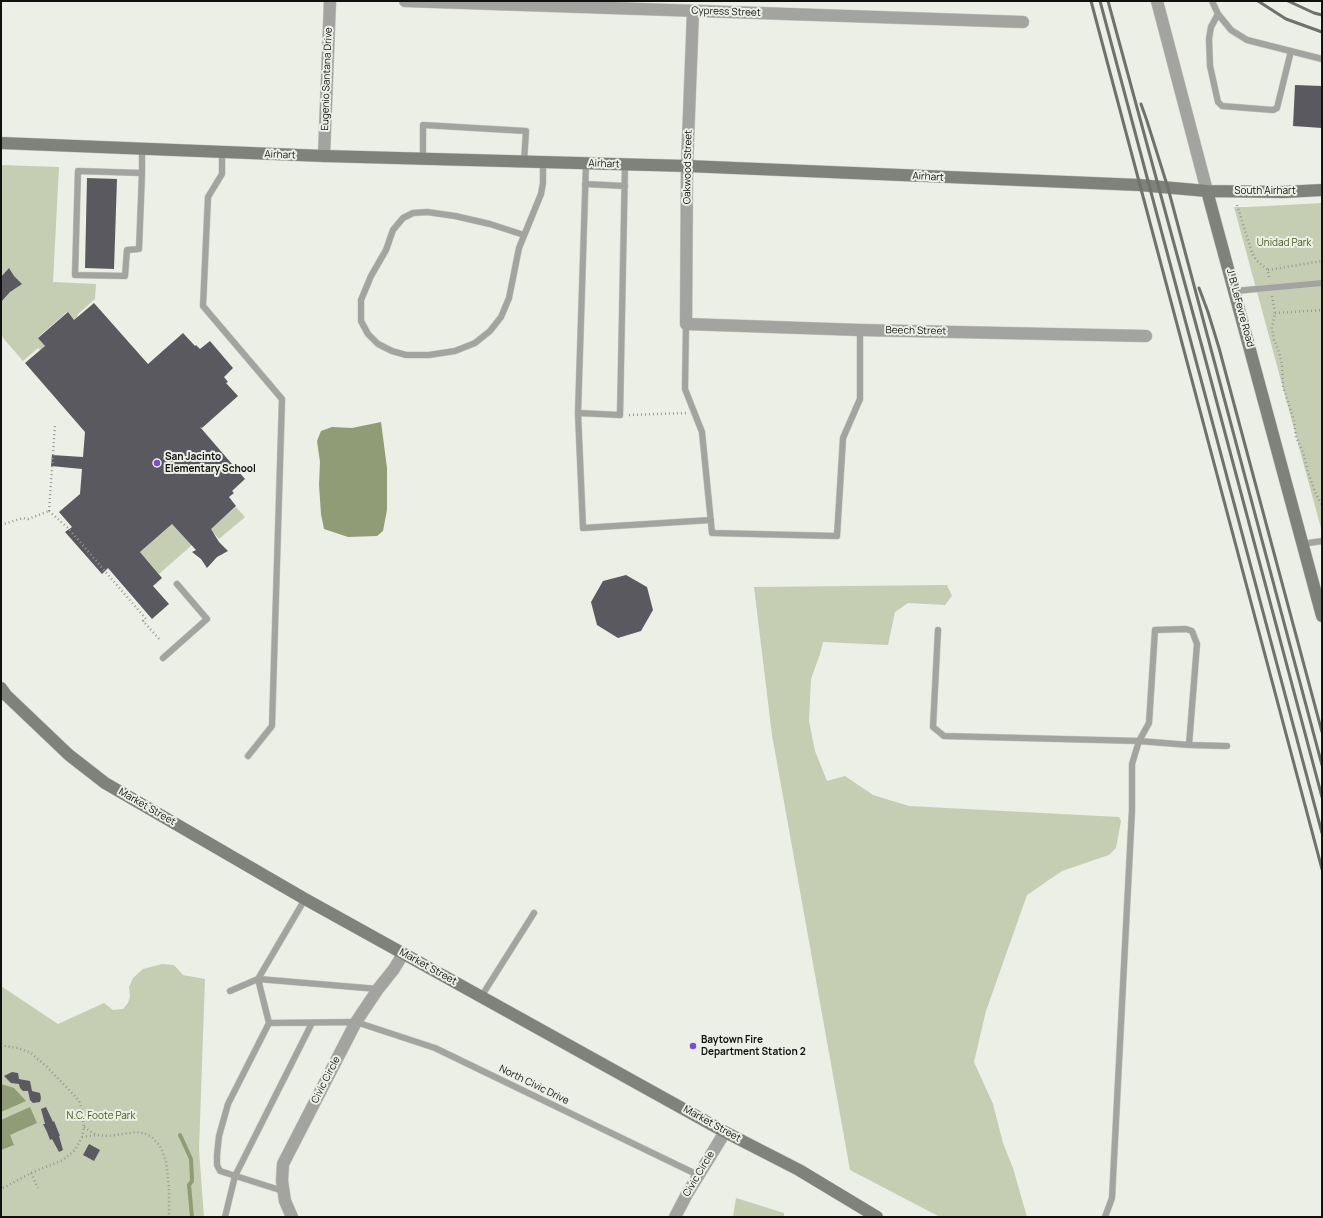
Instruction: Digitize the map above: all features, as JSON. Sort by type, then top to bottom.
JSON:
[{"type":"street","name":"Eugenio Santana Drive","points":[[324,156],[330,1]]},
{"type":"street","name":"Cypress Street","points":[[405,1],[1023,22]]},
{"type":"street","name":"J. B. LeFevre Road","points":[[1157,1],[1322,616]]},
{"type":"street","name":"Oakwood Street","points":[[686,324],[687,166],[693,11]]},
{"type":"street","name":"Airhart","points":[[1,143],[324,156],[687,166],[1140,185],[1207,191]]},
{"type":"street","name":"South Airhart","points":[[1207,191],[1284,192],[1322,190]]},
{"type":"street","name":"Beech Street","points":[[686,324],[860,330],[1146,336]]},
{"type":"street","name":"Market Street","points":[[1,688],[6,695],[68,755],[105,783],[305,899],[725,1132],[799,1170],[877,1217]]},
{"type":"street","name":"Civic Circle","points":[[292,1217],[285,1201],[283,1191],[283,1164],[356,1022],[403,954]]},
{"type":"street","name":"Civic Circle","points":[[676,1217],[687,1194],[725,1132]]},
{"type":"lane","points":[[1212,1],[1218,14],[1231,30],[1247,40],[1322,59]]},
{"type":"lane","points":[[1218,14],[1211,27],[1209,39],[1210,66],[1218,102],[1222,106],[1273,110],[1277,108],[1291,51]]},
{"type":"lane","points":[[423,159],[423,126],[526,131],[524,162]]},
{"type":"lane","points":[[142,149],[142,173],[139,250],[127,250],[125,276],[75,275],[78,171],[142,173]]},
{"type":"lane","points":[[222,152],[222,174],[208,197],[203,306],[282,399],[272,726],[248,756]]},
{"type":"lane","points":[[524,235],[490,224],[434,213],[413,213],[403,218],[394,230],[386,250],[370,276],[361,300],[361,320],[368,334],[378,344],[392,351],[406,355],[429,355],[448,352],[475,343],[490,331],[501,317],[509,298],[519,248],[541,194],[543,184],[543,162]]},
{"type":"lane","points":[[586,164],[578,413],[583,528],[711,520]]},
{"type":"lane","points":[[578,413],[620,415],[625,165]]},
{"type":"lane","points":[[585,184],[625,186]]},
{"type":"lane","points":[[1235,291],[1322,284]]},
{"type":"lane","points":[[686,324],[685,389],[702,432],[712,533],[837,536],[843,438],[860,399],[860,330]]},
{"type":"lane","points":[[1302,544],[1322,541]]},
{"type":"lane","points":[[163,658],[207,619],[177,584]]},
{"type":"lane","points":[[1105,1217],[1112,1198],[1132,810],[1132,764],[1139,741],[1149,723],[1155,630],[1186,629],[1192,631],[1197,644],[1189,745]]},
{"type":"lane","points":[[938,630],[933,727],[944,736],[1139,741],[1227,746]]},
{"type":"lane","points":[[283,1191],[220,1171],[217,1165],[219,1136],[228,1104],[269,1023],[258,979],[305,899]]},
{"type":"lane","points":[[481,997],[534,913]]},
{"type":"lane","points":[[230,991],[258,979],[378,989]]},
{"type":"lane","name":"North Civic Drive","points":[[269,1023],[356,1022],[435,1048],[698,1175]]},
{"type":"lane","points":[[224,1217],[235,1176],[312,1023]]},
{"type":"path","points":[[1237,205],[1252,253],[1256,260],[1268,270],[1275,313],[1272,328],[1274,340],[1282,365],[1283,386],[1294,421],[1296,437],[1303,452],[1315,492],[1322,505]]},
{"type":"path","points":[[1268,270],[1322,261]]},
{"type":"path","points":[[1275,313],[1322,310]]},
{"type":"path","points":[[620,415],[694,413]]},
{"type":"path","points":[[49,511],[55,425]]},
{"type":"path","points":[[1,525],[23,518],[28,519],[49,511]]},
{"type":"path","points":[[49,511],[68,528],[146,619],[143,621],[161,641]]},
{"type":"path","points":[[1,1044],[31,1053],[47,1068],[79,1101],[82,1110],[84,1127],[82,1137],[75,1150],[63,1160],[1,1189]]},
{"type":"path","points":[[84,1127],[96,1135]]},
{"type":"path","points":[[82,1137],[96,1135],[109,1136],[136,1132],[150,1135],[164,1154],[169,1188],[169,1217]]},
{"type":"path","points":[[31,1174],[38,1188]]},
{"type":"green space","points":[[1,165],[59,167],[53,282],[96,284],[95,299],[77,315],[78,316],[74,320],[67,312],[38,337],[45,346],[40,350],[38,348],[23,361],[3,338],[1,333]]},
{"type":"green space","name":"Unidad Park","points":[[1322,203],[1322,532],[1234,207]]},
{"type":"green space","points":[[236,507],[245,517],[219,539],[210,529]]},
{"type":"green space","points":[[172,524],[192,545],[159,574],[140,552]]},
{"type":"green space","points":[[947,585],[952,596],[945,605],[908,603],[895,612],[888,645],[823,642],[811,679],[809,721],[815,751],[827,781],[845,776],[873,795],[909,806],[1119,817],[1121,821],[1116,848],[1109,855],[1062,871],[1027,895],[986,1011],[974,1062],[993,1104],[1003,1143],[1013,1168],[1027,1217],[940,1217],[850,1170],[772,735],[754,587]]},
{"type":"green space","name":"N.C. Foote Park","points":[[162,964],[174,965],[183,975],[205,979],[199,1150],[204,1217],[1,1217],[1,986],[58,1024],[104,1003],[113,1010],[123,1009],[128,1003],[130,997],[129,987],[133,978],[143,969]]},
{"type":"green space","points":[[736,1198],[784,1213],[784,1217],[733,1217]]},
{"type":"shaded area","points":[[381,422],[387,468],[387,510],[383,531],[377,536],[348,537],[324,529],[321,514],[319,485],[320,462],[317,441],[321,431],[332,427],[352,428]]},
{"type":"shaded area","points":[[1,1084],[14,1088],[26,1101],[1,1112]]},
{"type":"shaded area","points":[[30,1107],[37,1123],[10,1135],[14,1145],[1,1150],[1,1120]]},
{"type":"building","points":[[1295,85],[1322,86],[1322,128],[1293,126]]},
{"type":"building","points":[[87,178],[117,179],[114,269],[85,268]]},
{"type":"building","points":[[9,268],[22,284],[10,292],[1,302],[1,277]]},
{"type":"building","name":"San Jacinto Elementary School","points":[[94,303],[148,364],[183,333],[195,346],[196,345],[200,349],[210,341],[233,368],[224,377],[228,382],[226,383],[238,396],[202,428],[200,427],[245,479],[232,491],[234,493],[229,497],[236,506],[211,529],[219,542],[228,551],[217,557],[207,568],[201,559],[192,552],[196,550],[172,524],[140,552],[162,578],[153,586],[169,604],[152,619],[108,568],[102,574],[65,532],[72,527],[59,512],[80,494],[82,469],[51,466],[52,455],[83,457],[85,432],[25,363],[45,346],[38,338],[68,312],[74,320]]},
{"type":"building","points":[[626,575],[647,587],[653,610],[641,631],[618,638],[597,625],[591,602],[603,581]]},
{"type":"building","points":[[12,1072],[18,1073],[19,1079],[30,1081],[32,1091],[40,1093],[40,1102],[33,1103],[30,1100],[28,1091],[23,1091],[19,1084],[11,1083],[4,1076]]},
{"type":"building","points":[[46,1107],[60,1136],[63,1150],[59,1152],[52,1139],[50,1140],[43,1124],[45,1124],[41,1109]]},
{"type":"building","points":[[89,1144],[100,1150],[94,1161],[83,1155]]},
{"type":"waterway","points":[[180,1135],[191,1159],[192,1181],[189,1185],[192,1217]]},
{"type":"railway","points":[[1091,1],[1322,869]]},
{"type":"railway","points":[[1100,1],[1322,833]]},
{"type":"railway","points":[[1108,1],[1322,797]]},
{"type":"railway","points":[[1258,1],[1286,19],[1322,32]]},
{"type":"railway","points":[[1288,1],[1322,15]]},
{"type":"railway","points":[[1141,104],[1168,188],[1322,765]]},
{"type":"railway","points":[[1199,288],[1219,348],[1322,732]]},
{"type":"place","name":"San Jacinto Elementary School","points":[[157,463]]},
{"type":"place","name":"Baytown Fire Department Station 2","points":[[693,1046]]}]
